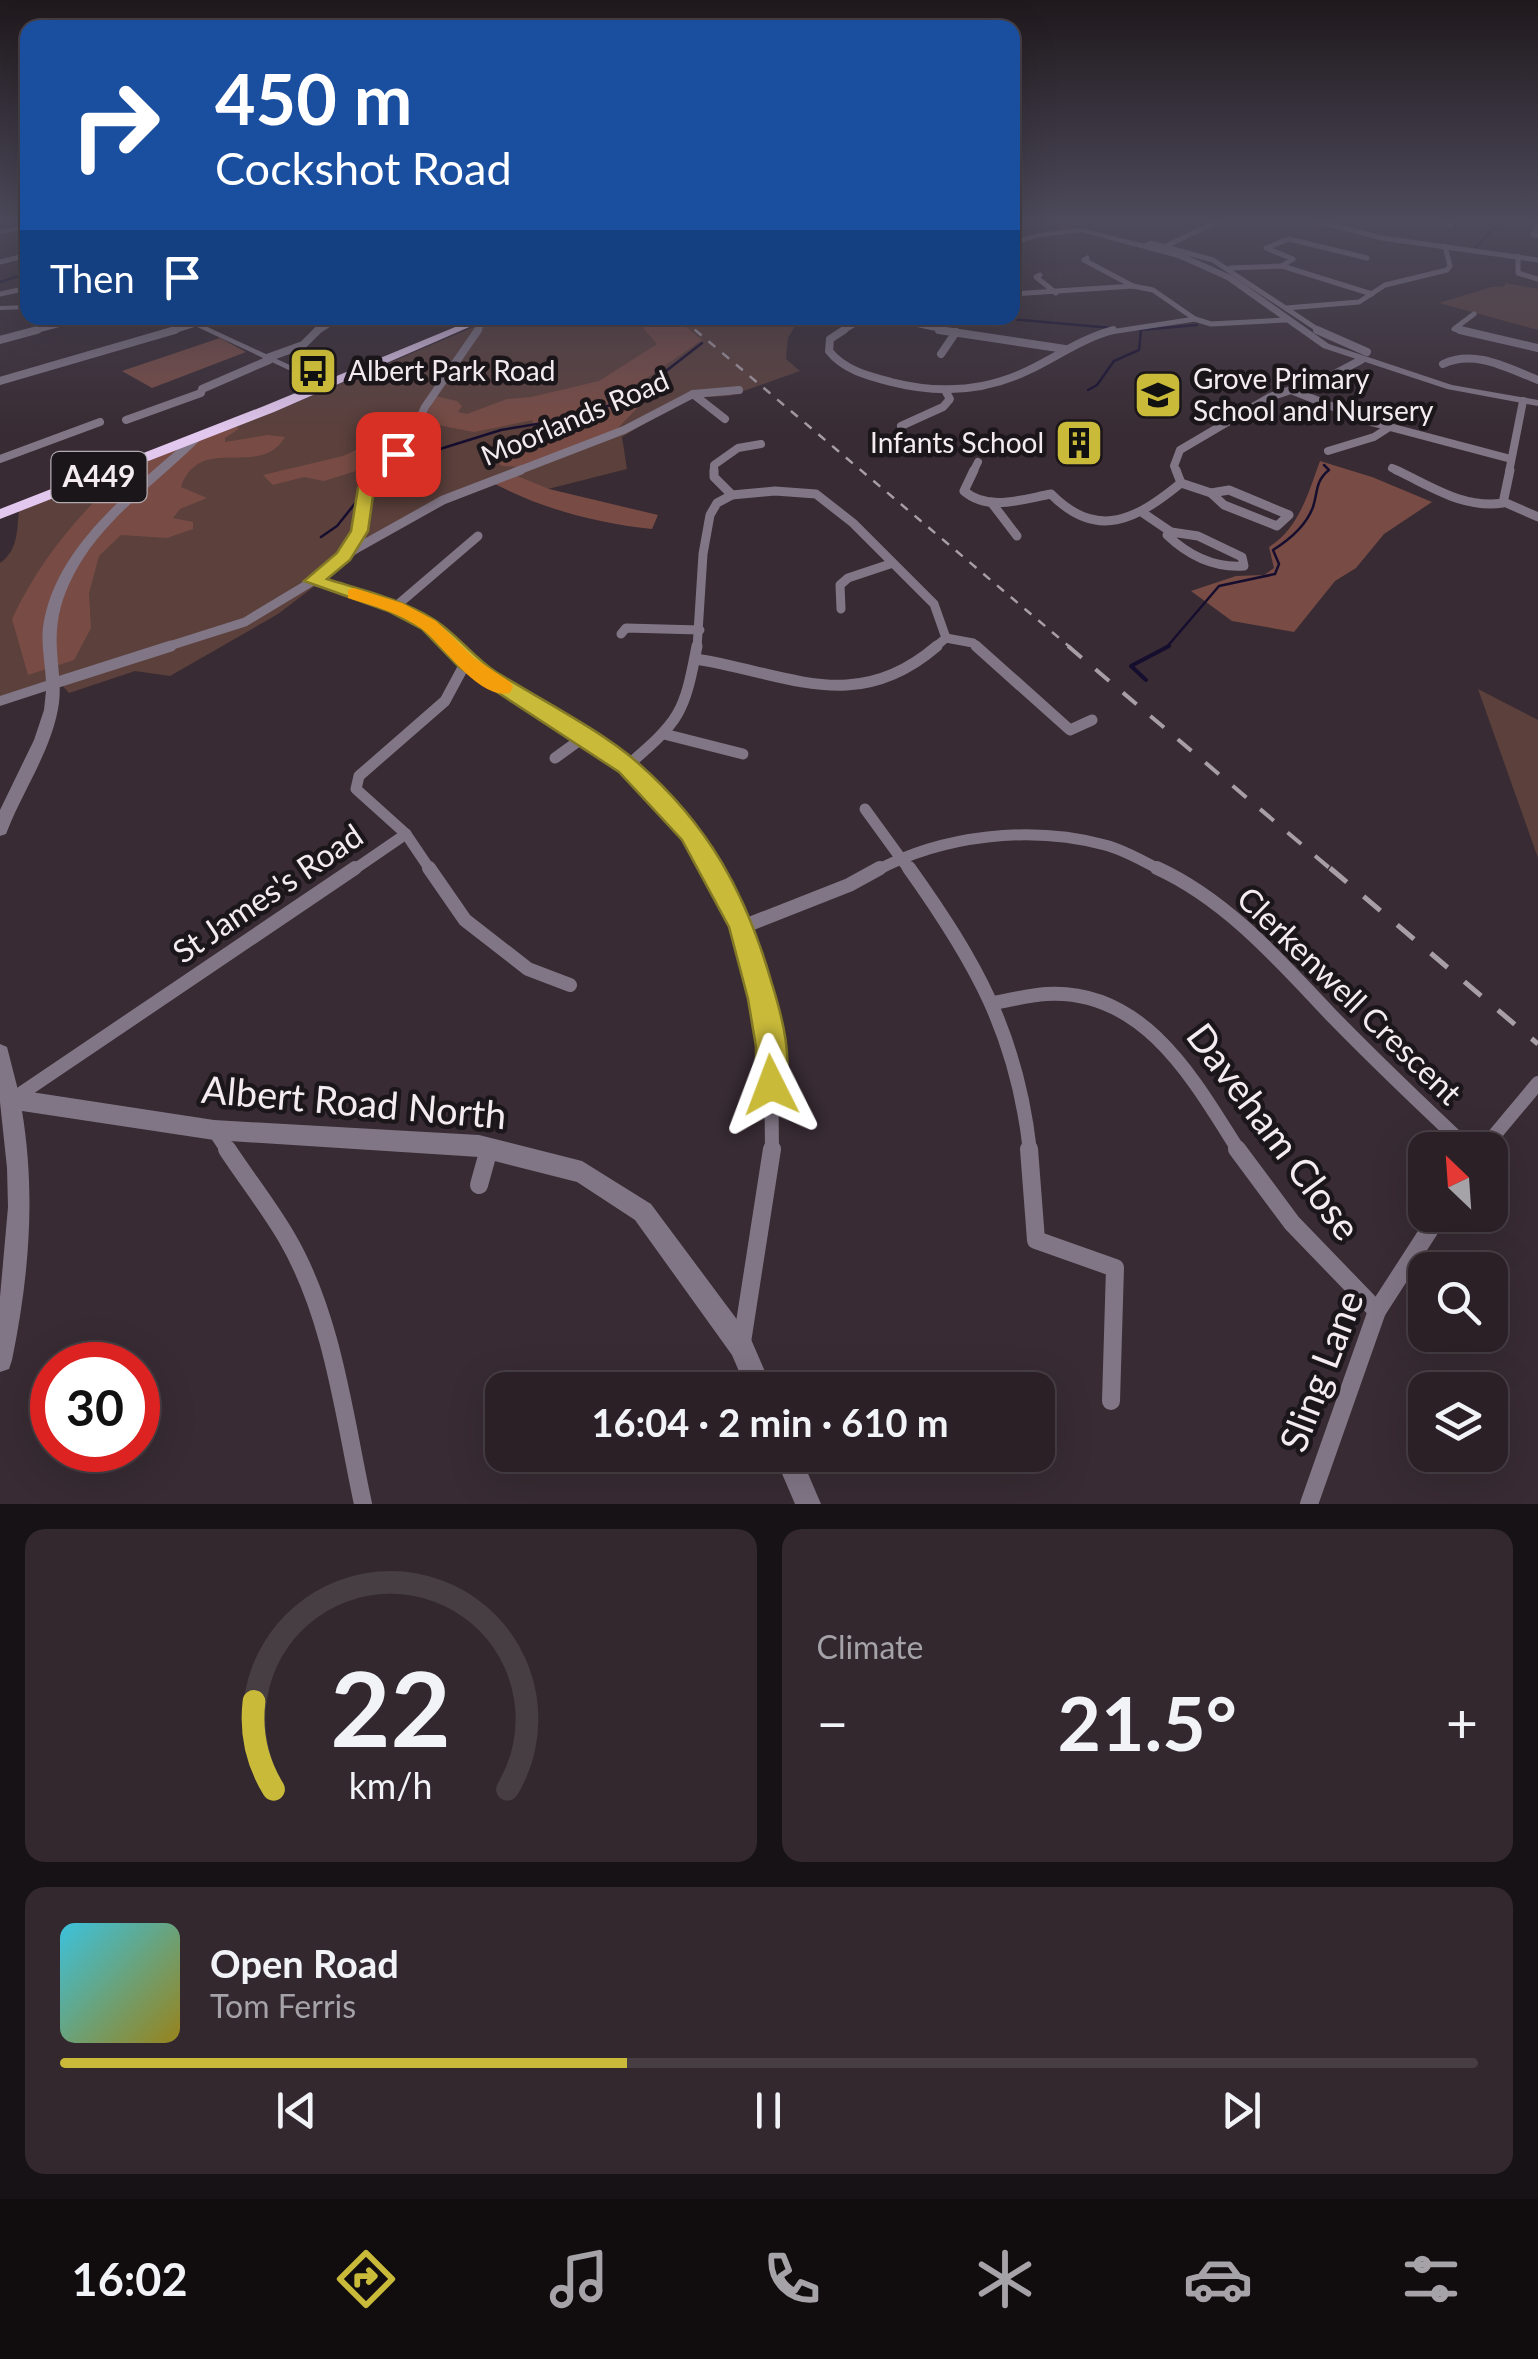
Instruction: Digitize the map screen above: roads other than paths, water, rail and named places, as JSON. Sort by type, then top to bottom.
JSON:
[{"type":"highway","name":"A449","points":[[0,514],[328,385],[469,325]]},
{"type":"street","points":[[1020,294],[1076,291]]},
{"type":"street","points":[[1154,291],[1195,319],[1220,326],[1286,320]]},
{"type":"street","points":[[1245,291],[1300,331],[1364,356],[1450,387],[1538,403]]},
{"type":"street","points":[[1262,291],[1314,329],[1364,356]]},
{"type":"street","points":[[1363,291],[1372,294]]},
{"type":"street","points":[[1286,308],[1352,304],[1376,291]]},
{"type":"street","points":[[1454,329],[1474,314]]},
{"type":"street","points":[[853,325],[830,339],[829,351],[837,361],[863,374],[918,389],[946,392],[1006,381],[1064,349],[1121,328],[1195,319]]},
{"type":"street","points":[[0,340],[57,325]]},
{"type":"street","points":[[0,381],[192,325]]},
{"type":"street","points":[[197,325],[328,385]]},
{"type":"street","points":[[126,420],[197,394],[303,345],[329,325]]},
{"type":"street","points":[[343,556],[360,531],[366,488],[406,449],[424,407],[480,325]]},
{"type":"street","points":[[922,325],[1020,338],[1064,349]]},
{"type":"street","points":[[1444,326],[1538,348]]},
{"type":"street","points":[[1300,331],[1314,329]]},
{"type":"street","points":[[941,354],[956,332]]},
{"type":"street","points":[[1180,483],[1175,455],[1262,401],[1337,374],[1364,356]]},
{"type":"street","points":[[1443,364],[1452,358],[1476,359],[1538,380]]},
{"type":"street","name":"Moorlands Road","points":[[0,700],[246,622],[313,581],[343,556],[443,500],[624,430],[693,394],[739,390]]},
{"type":"street","points":[[1291,390],[1335,411],[1388,428],[1511,459]]},
{"type":"street","points":[[900,426],[943,407],[950,398],[946,392]]},
{"type":"street","points":[[693,394],[725,419]]},
{"type":"street","points":[[1503,502],[1523,400]]},
{"type":"street","points":[[699,418],[716,412]]},
{"type":"street","points":[[0,459],[100,422]]},
{"type":"street","points":[[1328,451],[1341,443],[1376,438],[1388,428]]},
{"type":"street","points":[[0,830],[50,714],[55,683],[50,625],[61,588],[83,549],[198,437]]},
{"type":"street","points":[[732,495],[714,477],[714,465],[738,448],[761,444]]},
{"type":"street","points":[[978,462],[966,494],[990,502],[1063,492]]},
{"type":"street","points":[[1392,468],[1409,472],[1466,502],[1488,506],[1503,502],[1538,517]]},
{"type":"street","points":[[1180,483],[1211,493],[1224,505],[1277,526],[1289,515],[1229,490],[1211,493]]},
{"type":"street","points":[[1052,494],[1065,510],[1082,518],[1143,514],[1180,483]]},
{"type":"street","points":[[627,766],[664,734],[686,704],[700,630],[703,554],[710,515],[717,504],[732,495],[775,490],[816,494],[853,523],[934,604],[946,638]]},
{"type":"street","points":[[990,502],[1017,536]]},
{"type":"street","points":[[1143,514],[1171,532],[1184,531],[1242,557],[1244,566],[1223,567],[1194,555],[1166,535],[1171,532]]},
{"type":"street","points":[[395,607],[478,536]]},
{"type":"street","points":[[841,609],[840,586],[848,578],[890,564]]},
{"type":"street","points":[[313,581],[395,607],[429,625],[466,662],[627,766],[691,832],[727,892],[742,927],[771,1047],[772,1160],[741,1346]]},
{"type":"street","points":[[620,634],[626,628],[700,630]]},
{"type":"street","points":[[696,658],[736,663],[802,684],[861,685],[890,682],[924,662],[946,638]]},
{"type":"street","points":[[946,638],[973,643],[1070,730],[1092,720]]},
{"type":"street","name":"St James's Road","points":[[8,1094],[406,834],[356,789],[360,776],[445,701],[466,662]]},
{"type":"street","points":[[664,734],[743,754]]},
{"type":"street","points":[[555,758],[584,737]]},
{"type":"street","points":[[865,810],[901,857],[993,1003],[1022,1097],[1036,1240],[1114,1268],[1111,1402]]},
{"type":"street","points":[[406,834],[465,920],[528,969],[570,986]]},
{"type":"street","name":"Clerkenwell Crescent","points":[[742,927],[849,885],[901,857],[960,839],[1042,837],[1106,845],[1179,878],[1250,931],[1451,1132]]},
{"type":"street","name":"Daveham Close","points":[[993,1003],[1034,992],[1073,992],[1119,1007],[1162,1037],[1269,1194],[1376,1310]]},
{"type":"street","points":[[0,1054],[21,1210],[10,1318],[0,1360]]},
{"type":"street","points":[[1497,1132],[1538,1082]]},
{"type":"street","name":"Albert Road North","points":[[8,1094],[214,1130],[489,1148],[582,1172],[643,1212],[741,1346],[752,1372]]},
{"type":"street","points":[[214,1130],[288,1240],[311,1292],[330,1352],[364,1504]]},
{"type":"street","points":[[480,1185],[489,1148]]},
{"type":"street","name":"Sling Lane","points":[[1309,1504],[1376,1310],[1428,1232]]},
{"type":"street","points":[[794,1472],[808,1504]]},
{"type":"waterway","points":[[1020,320],[1112,328]]},
{"type":"waterway","points":[[1140,330],[1197,325]]},
{"type":"waterway","points":[[1088,390],[1097,385],[1114,361],[1139,350],[1141,330]]},
{"type":"waterway","points":[[395,463],[501,430],[579,417],[618,402],[652,382],[702,343]]},
{"type":"waterway","points":[[1167,647],[1219,586],[1275,574],[1279,564],[1273,550],[1296,532],[1310,514],[1319,483],[1329,470],[1324,465]]},
{"type":"waterway","points":[[359,488],[378,466]]},
{"type":"waterway","points":[[321,537],[337,526],[357,501]]},
{"type":"waterway","points":[[1146,680],[1131,666],[1167,647]]},
{"type":"railway","points":[[689,325],[1071,648]]},
{"type":"railway","points":[[1068,646],[1333,871]]},
{"type":"railway","points":[[1330,868],[1538,1044]]},
{"type":"place","name":"Albert Park Road","points":[[313,371]]},
{"type":"place","name":"Grove Primary School and Nursery","points":[[1158,395]]},
{"type":"place","name":"Infants School","points":[[1079,443]]}]
